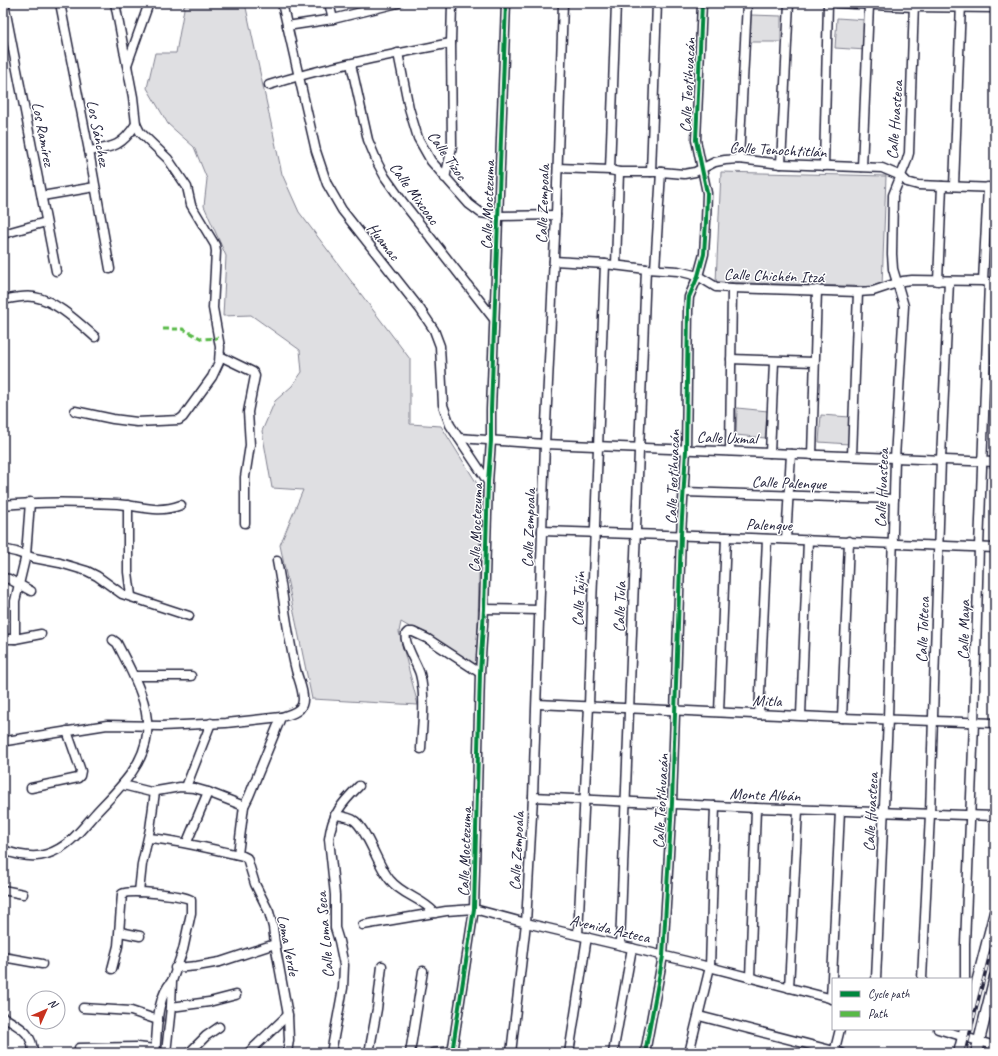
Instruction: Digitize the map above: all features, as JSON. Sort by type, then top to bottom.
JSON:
[{"type":"main road","points":[[972,1000],[995,912]]},
{"type":"main road","points":[[976,1053],[992,996],[995,977]]},
{"type":"main road","points":[[959,1053],[964,1033]]},
{"type":"street","name":"Los Ramírez","points":[[4,3],[56,271]]},
{"type":"street","name":"Los Sánchez","points":[[60,3],[110,269]]},
{"type":"street","points":[[75,411],[137,422],[179,420],[186,414],[212,377],[219,362],[220,356],[220,347],[213,308],[215,246],[191,206],[187,187],[168,159],[140,132],[136,124],[133,97],[115,3]]},
{"type":"street","points":[[127,66],[149,3]]},
{"type":"street","name":"Huamac","points":[[282,3],[319,162],[332,194],[342,210],[434,330],[440,346],[443,405],[450,425],[488,482]]},
{"type":"street","points":[[329,3],[333,19]]},
{"type":"street","points":[[288,26],[333,19],[385,4],[398,3]]},
{"type":"street","points":[[445,178],[452,147],[452,3]]},
{"type":"street","name":"Calle Moctezuma","points":[[453,1052],[474,909],[480,673],[491,440],[506,3]]},
{"type":"street","name":"Calle Zempoala","points":[[511,1053],[526,923],[533,797],[545,444],[558,168],[563,3]]},
{"type":"street","points":[[610,170],[616,3]]},
{"type":"street","points":[[651,172],[657,3]]},
{"type":"street","name":"Calle Teotihuacán","points":[[645,1053],[663,956],[672,803],[681,535],[686,450],[688,310],[689,297],[698,276],[704,254],[706,221],[707,193],[696,140],[702,3]]},
{"type":"street","points":[[739,159],[747,3]]},
{"type":"street","points":[[781,164],[789,3]]},
{"type":"street","points":[[824,166],[828,3]]},
{"type":"street","points":[[837,3],[995,8]]},
{"type":"street","points":[[862,167],[869,5]]},
{"type":"street","name":"Calle Huasteca","points":[[876,978],[888,719],[895,458],[904,306],[893,269],[893,195],[909,153],[914,5]]},
{"type":"street","points":[[954,186],[961,6]]},
{"type":"street","points":[[269,85],[299,75],[451,43]]},
{"type":"street","name":"Calle Tízoc","points":[[398,53],[409,108],[418,138],[432,161],[445,178],[475,210],[481,213],[499,216],[556,215]]},
{"type":"street","name":"Calle Mixcoac","points":[[351,64],[368,140],[381,170],[402,202],[494,319]]},
{"type":"street","points":[[89,151],[109,148],[116,145],[129,135],[136,124]]},
{"type":"street","name":"Calle Tenochtitlán","points":[[558,168],[684,174],[702,169],[715,162],[739,159],[781,164],[882,168],[901,176],[912,184],[991,187]]},
{"type":"street","points":[[616,265],[619,172]]},
{"type":"street","points":[[655,269],[661,172]]},
{"type":"street","points":[[938,281],[942,186]]},
{"type":"street","points":[[42,196],[95,187]]},
{"type":"street","name":"Calle Maya","points":[[965,978],[964,955],[974,722],[978,547],[989,282],[991,187]]},
{"type":"street","points":[[3,234],[46,222]]},
{"type":"street","name":"Calle Chichén Itzá","points":[[554,261],[678,271],[698,276],[716,287],[732,288],[858,292],[873,291],[903,281],[912,280],[989,282]]},
{"type":"street","name":"Calle Tajín","points":[[578,935],[589,706],[605,264]]},
{"type":"street","name":"Calle Tula","points":[[620,945],[646,269]]},
{"type":"street","name":"Calle Tolteca","points":[[922,978],[930,814],[941,460],[949,281]]},
{"type":"street","points":[[730,451],[732,288]]},
{"type":"street","points":[[812,455],[817,290]]},
{"type":"street","points":[[852,456],[858,292]]},
{"type":"street","points":[[3,300],[32,296],[40,298],[66,312],[95,337]]},
{"type":"street","points":[[220,356],[253,372],[255,376],[248,412],[250,445],[244,477],[244,523]]},
{"type":"street","points":[[731,359],[774,362],[814,362]]},
{"type":"street","points":[[770,453],[774,362]]},
{"type":"street","name":"Calle Uxmal","points":[[459,438],[545,444],[995,462]]},
{"type":"street","points":[[786,539],[791,454]]},
{"type":"street","name":"Calle Palenque","points":[[684,492],[894,500]]},
{"type":"street","points":[[15,639],[14,609],[26,555],[30,502]]},
{"type":"street","points":[[3,506],[30,502],[86,503],[128,505],[155,510],[181,505]]},
{"type":"street","points":[[128,505],[128,572],[131,596]]},
{"type":"street","name":"Palenque","points":[[542,531],[849,541],[995,548]]},
{"type":"street","points":[[719,712],[726,537]]},
{"type":"street","points":[[759,714],[767,539]]},
{"type":"street","points":[[801,715],[808,540]]},
{"type":"street","points":[[842,718],[849,541]]},
{"type":"street","points":[[3,549],[87,572],[97,576],[122,594],[189,616]]},
{"type":"street","points":[[6,741],[107,725],[147,726],[211,723],[281,717],[299,709],[303,700],[287,632],[277,561]]},
{"type":"street","points":[[3,578],[9,579],[31,590]]},
{"type":"street","points":[[484,609],[539,610]]},
{"type":"street","points":[[421,749],[423,718],[421,684],[417,666],[405,637],[406,634],[408,632],[413,632],[480,673]]},
{"type":"street","points":[[3,639],[15,639],[41,634]]},
{"type":"street","points":[[3,850],[16,855],[34,856],[57,851],[74,838],[123,785],[135,767],[141,755],[147,735],[144,706],[134,676],[117,643],[113,640]]},
{"type":"street","points":[[134,676],[191,676]]},
{"type":"street","name":"Mitla","points":[[537,704],[842,718],[995,723]]},
{"type":"street","points":[[149,838],[187,842],[210,849],[238,854],[244,806],[281,717]]},
{"type":"street","points":[[186,787],[211,723]]},
{"type":"street","points":[[31,788],[78,778],[80,776],[81,771],[67,731]]},
{"type":"street","points":[[123,785],[155,792],[186,787],[208,792],[244,806]]},
{"type":"street","points":[[359,786],[335,815],[349,818],[359,824],[389,879],[402,890],[425,903],[435,913]]},
{"type":"street","points":[[139,892],[142,864],[149,838],[155,792]]},
{"type":"street","points":[[187,842],[208,792]]},
{"type":"street","name":"Monte Albán","points":[[533,797],[798,810],[995,816]]},
{"type":"street","points":[[689,1053],[710,967],[715,806]]},
{"type":"street","points":[[750,978],[756,808]]},
{"type":"street","points":[[789,988],[798,810]]},
{"type":"street","points":[[833,978],[840,811]]},
{"type":"street","name":"Calle Loma Seca","points":[[331,1053],[343,988],[344,969],[342,954],[335,928],[334,883],[328,839],[335,815]]},
{"type":"street","name":"Loma Verde","points":[[238,854],[245,856],[248,859],[255,884],[271,919],[288,1015],[289,1040],[287,1053]]},
{"type":"street","points":[[3,890],[23,894]]},
{"type":"street","points":[[112,969],[120,932],[121,896],[126,892],[139,892],[183,897],[191,900],[191,912],[183,950],[175,968],[172,981],[166,1053]]},
{"type":"street","points":[[363,925],[435,913],[474,909]]},
{"type":"street","name":"Avenida Azteca","points":[[474,909],[710,967],[832,999]]},
{"type":"street","points":[[120,932],[140,936]]},
{"type":"street","points":[[569,1053],[587,937]]},
{"type":"street","points":[[175,968],[220,962],[275,944]]},
{"type":"street","points":[[613,1053],[632,948]]},
{"type":"street","points":[[3,957],[42,964]]},
{"type":"street","points":[[369,1053],[377,1009],[382,966]]},
{"type":"street","points":[[410,1053],[423,971]]},
{"type":"street","points":[[79,1048],[137,1047],[155,1051],[162,999],[172,981]]},
{"type":"street","points":[[171,1007],[214,1001],[236,995]]},
{"type":"street","points":[[83,1008],[131,1011],[158,1020]]},
{"type":"street","points":[[248,1053],[288,1015]]},
{"type":"street","points":[[699,1016],[837,1052],[840,1030]]},
{"type":"street","points":[[3,1017],[26,1033],[32,1042],[33,1053]]},
{"type":"street","points":[[188,1053],[206,1036],[219,1027]]},
{"type":"street","points":[[944,1030],[964,1033],[979,1042],[995,1046]]},
{"type":"street","points":[[433,1053],[465,1053]]},
{"type":"shaded area","points":[[185,3],[245,3],[282,174],[299,212],[410,359],[410,424],[441,426],[481,490],[477,666],[401,622],[399,632],[418,705],[312,699],[280,545],[303,490],[272,488],[262,431],[275,401],[292,386],[302,372],[300,350],[251,315],[223,316],[226,256],[204,206],[207,179],[194,147],[168,124],[147,88],[155,53],[176,53]]},
{"type":"shaded area","points":[[751,15],[781,16],[781,42],[750,42]]},
{"type":"shaded area","points":[[837,18],[867,20],[866,50],[835,48]]},
{"type":"shaded area","points":[[721,172],[886,176],[882,287],[716,282]]},
{"type":"shaded area","points":[[737,408],[768,411],[765,438],[736,435]]},
{"type":"shaded area","points":[[821,415],[850,417],[849,444],[819,442]]},
{"type":"railway","points":[[972,1025],[995,934]]},
{"type":"railway","points":[[965,1053],[971,1030]]},
{"type":"marked path","points":[[163,329],[183,329],[202,339],[218,338]]},
{"type":"cycle path","points":[[452,1053],[474,909],[480,673],[491,441],[506,3]]},
{"type":"cycle path","points":[[645,1053],[663,956],[672,803],[681,535],[686,450],[688,310],[689,297],[698,276],[704,254],[706,221],[707,193],[696,140],[702,3]]}]
